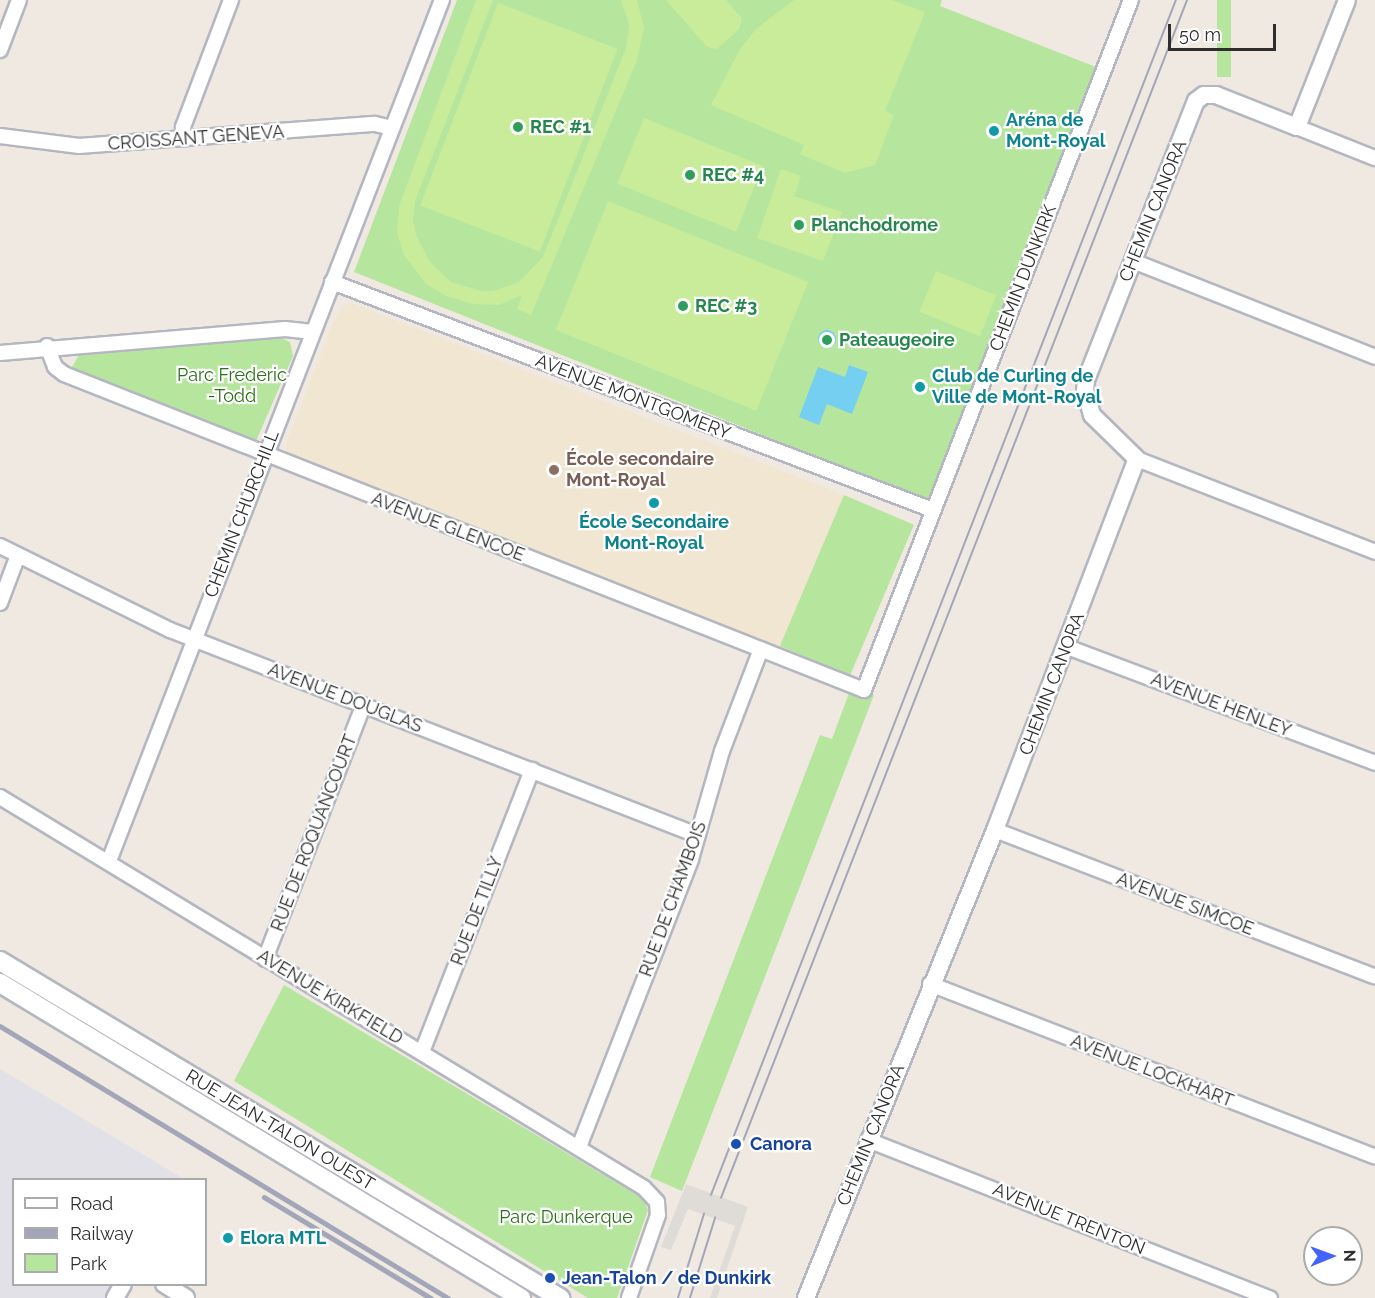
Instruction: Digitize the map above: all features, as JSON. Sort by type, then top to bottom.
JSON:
[{"type":"main road","name":"RUE JEAN-TALON OUEST","points":[[0,961],[560,1298]]},
{"type":"main road","name":"RUE JEAN-TALON OUEST","points":[[0,983],[521,1298]]},
{"type":"street","points":[[0,50],[19,0]]},
{"type":"street","points":[[184,139],[183,127],[231,0]]},
{"type":"street","name":"CHEMIN CHURCHILL","points":[[109,861],[442,0]]},
{"type":"street","name":"CHEMIN DUNKIRK","points":[[864,690],[1131,0]]},
{"type":"street","points":[[1347,0],[1297,127],[1375,158]]},
{"type":"street","name":"CHEMIN CANORA","points":[[806,1298],[930,984],[995,830],[1067,647],[1137,459],[1092,415],[1084,391],[1196,101],[1204,95],[1216,95],[1297,127]]},
{"type":"street","name":"CROISSANT GENEVA","points":[[0,136],[79,146],[375,124],[392,128]]},
{"type":"street","points":[[1133,261],[1375,357]]},
{"type":"street","name":"AVENUE MONTGOMERY","points":[[332,282],[933,510]]},
{"type":"street","points":[[0,353],[47,346],[285,329],[313,332]]},
{"type":"street","name":"AVENUE GLENCOE","points":[[47,346],[55,367],[64,374],[265,456],[864,690]]},
{"type":"street","points":[[1137,459],[1375,552]]},
{"type":"street","name":"AVENUE DOUGLAS","points":[[0,546],[194,639],[698,835]]},
{"type":"street","points":[[0,603],[18,555]]},
{"type":"street","name":"AVENUE HENLEY","points":[[1067,647],[1375,763]]},
{"type":"street","name":"RUE DE CHAMBOIS","points":[[579,1147],[698,835],[722,751],[761,649]]},
{"type":"street","name":"RUE DE ROQUANCOURT","points":[[265,959],[363,706]]},
{"type":"street","name":"RUE DE TILLY","points":[[422,1052],[532,770]]},
{"type":"street","name":"AVENUE KIRKFIELD","points":[[0,797],[109,861],[265,959],[644,1188],[657,1202],[656,1223],[629,1298]]},
{"type":"street","name":"AVENUE SIMCOE","points":[[995,830],[1375,977]]},
{"type":"street","name":"AVENUE LOCKHART","points":[[930,984],[1375,1157]]},
{"type":"street","name":"AVENUE TRENTON","points":[[868,1140],[1270,1298]]},
{"type":"street","points":[[167,1286],[186,1298]]},
{"type":"shaded area","name":"École secondaire Mont-Royal","points":[[351,303],[844,495],[781,653],[771,653],[286,452],[285,447],[335,318],[343,306]]},
{"type":"shaded area","points":[[0,1069],[182,1178],[12,1178],[12,1286],[122,1286],[115,1298],[0,1298]]},
{"type":"shaded area","points":[[686,1184],[748,1207],[717,1298],[710,1298],[735,1226],[688,1209],[671,1250],[661,1247]]},
{"type":"green space","points":[[457,0],[942,0],[940,6],[1096,67],[928,501],[354,272]]},
{"type":"green space","points":[[476,0],[493,0],[415,201],[413,219],[416,235],[430,262],[451,282],[481,291],[493,291],[519,282],[543,257],[626,48],[629,25],[621,0],[637,0],[644,28],[637,60],[531,315],[517,309],[522,295],[499,305],[473,304],[446,296],[426,284],[404,255],[397,233],[399,206]]},
{"type":"green space","points":[[666,0],[726,0],[742,18],[739,29],[717,49],[707,47]]},
{"type":"green space","points":[[794,0],[892,0],[925,12],[885,111],[894,115],[875,165],[845,173],[800,154],[804,145],[711,105],[739,51],[755,30]]},
{"type":"green space","points":[[1217,0],[1231,0],[1231,77],[1217,77]]},
{"type":"green space","name":"REC #1","points":[[498,3],[617,49],[540,251],[420,206]]},
{"type":"green space","name":"REC #4","points":[[644,118],[763,166],[736,232],[617,184]]},
{"type":"green space","name":"Planchodrome","points":[[781,169],[801,176],[794,196],[842,212],[823,261],[757,238]]},
{"type":"green space","name":"REC #3","points":[[608,201],[808,282],[756,411],[556,330]]},
{"type":"green space","points":[[936,271],[996,295],[980,336],[920,312]]},
{"type":"green space","name":"Parc Frederic -Todd","points":[[277,336],[290,342],[293,356],[256,441],[75,373],[72,367],[79,355]]},
{"type":"green space","points":[[844,495],[914,525],[850,676],[780,646]]},
{"type":"green space","points":[[852,685],[874,695],[682,1191],[650,1177],[820,735],[832,739]]},
{"type":"green space","name":"Parc Dunkerque","points":[[284,985],[644,1199],[648,1210],[617,1298],[588,1298],[234,1081]]},
{"type":"water","name":"Pateaugeoire","points":[[827,330],[833,333],[836,339],[833,345],[827,348],[821,345],[818,339],[821,333]]},
{"type":"water","points":[[849,365],[868,372],[852,414],[827,404],[819,425],[799,417],[818,367],[845,377]]},
{"type":"tram line","points":[[711,1195],[1176,0]]},
{"type":"tram line","points":[[721,1198],[1187,0]]},
{"type":"tram line","points":[[678,1298],[704,1214]]},
{"type":"tram line","points":[[690,1298],[715,1218]]},
{"type":"railway","points":[[0,1026],[448,1298]]},
{"type":"railway","points":[[264,1197],[431,1298]]},
{"type":"place","name":"REC #1","points":[[518,127]]},
{"type":"place","name":"Aréna de Mont-Royal","points":[[994,131]]},
{"type":"place","name":"REC #4","points":[[690,175]]},
{"type":"place","name":"Planchodrome","points":[[799,225]]},
{"type":"place","name":"REC #3","points":[[683,306]]},
{"type":"place","name":"Pateaugeoire","points":[[827,340]]},
{"type":"place","name":"Club de Curling de Ville de Mont-Royal","points":[[920,387]]},
{"type":"place","name":"École secondaire Mont-Royal","points":[[554,470]]},
{"type":"place","name":"École Secondaire Mont-Royal","points":[[654,503]]},
{"type":"place","name":"Canora","points":[[736,1144]]},
{"type":"place","name":"Elora MTL","points":[[228,1238]]},
{"type":"place","name":"Jean-Talon / de Dunkirk","points":[[550,1278]]}]
